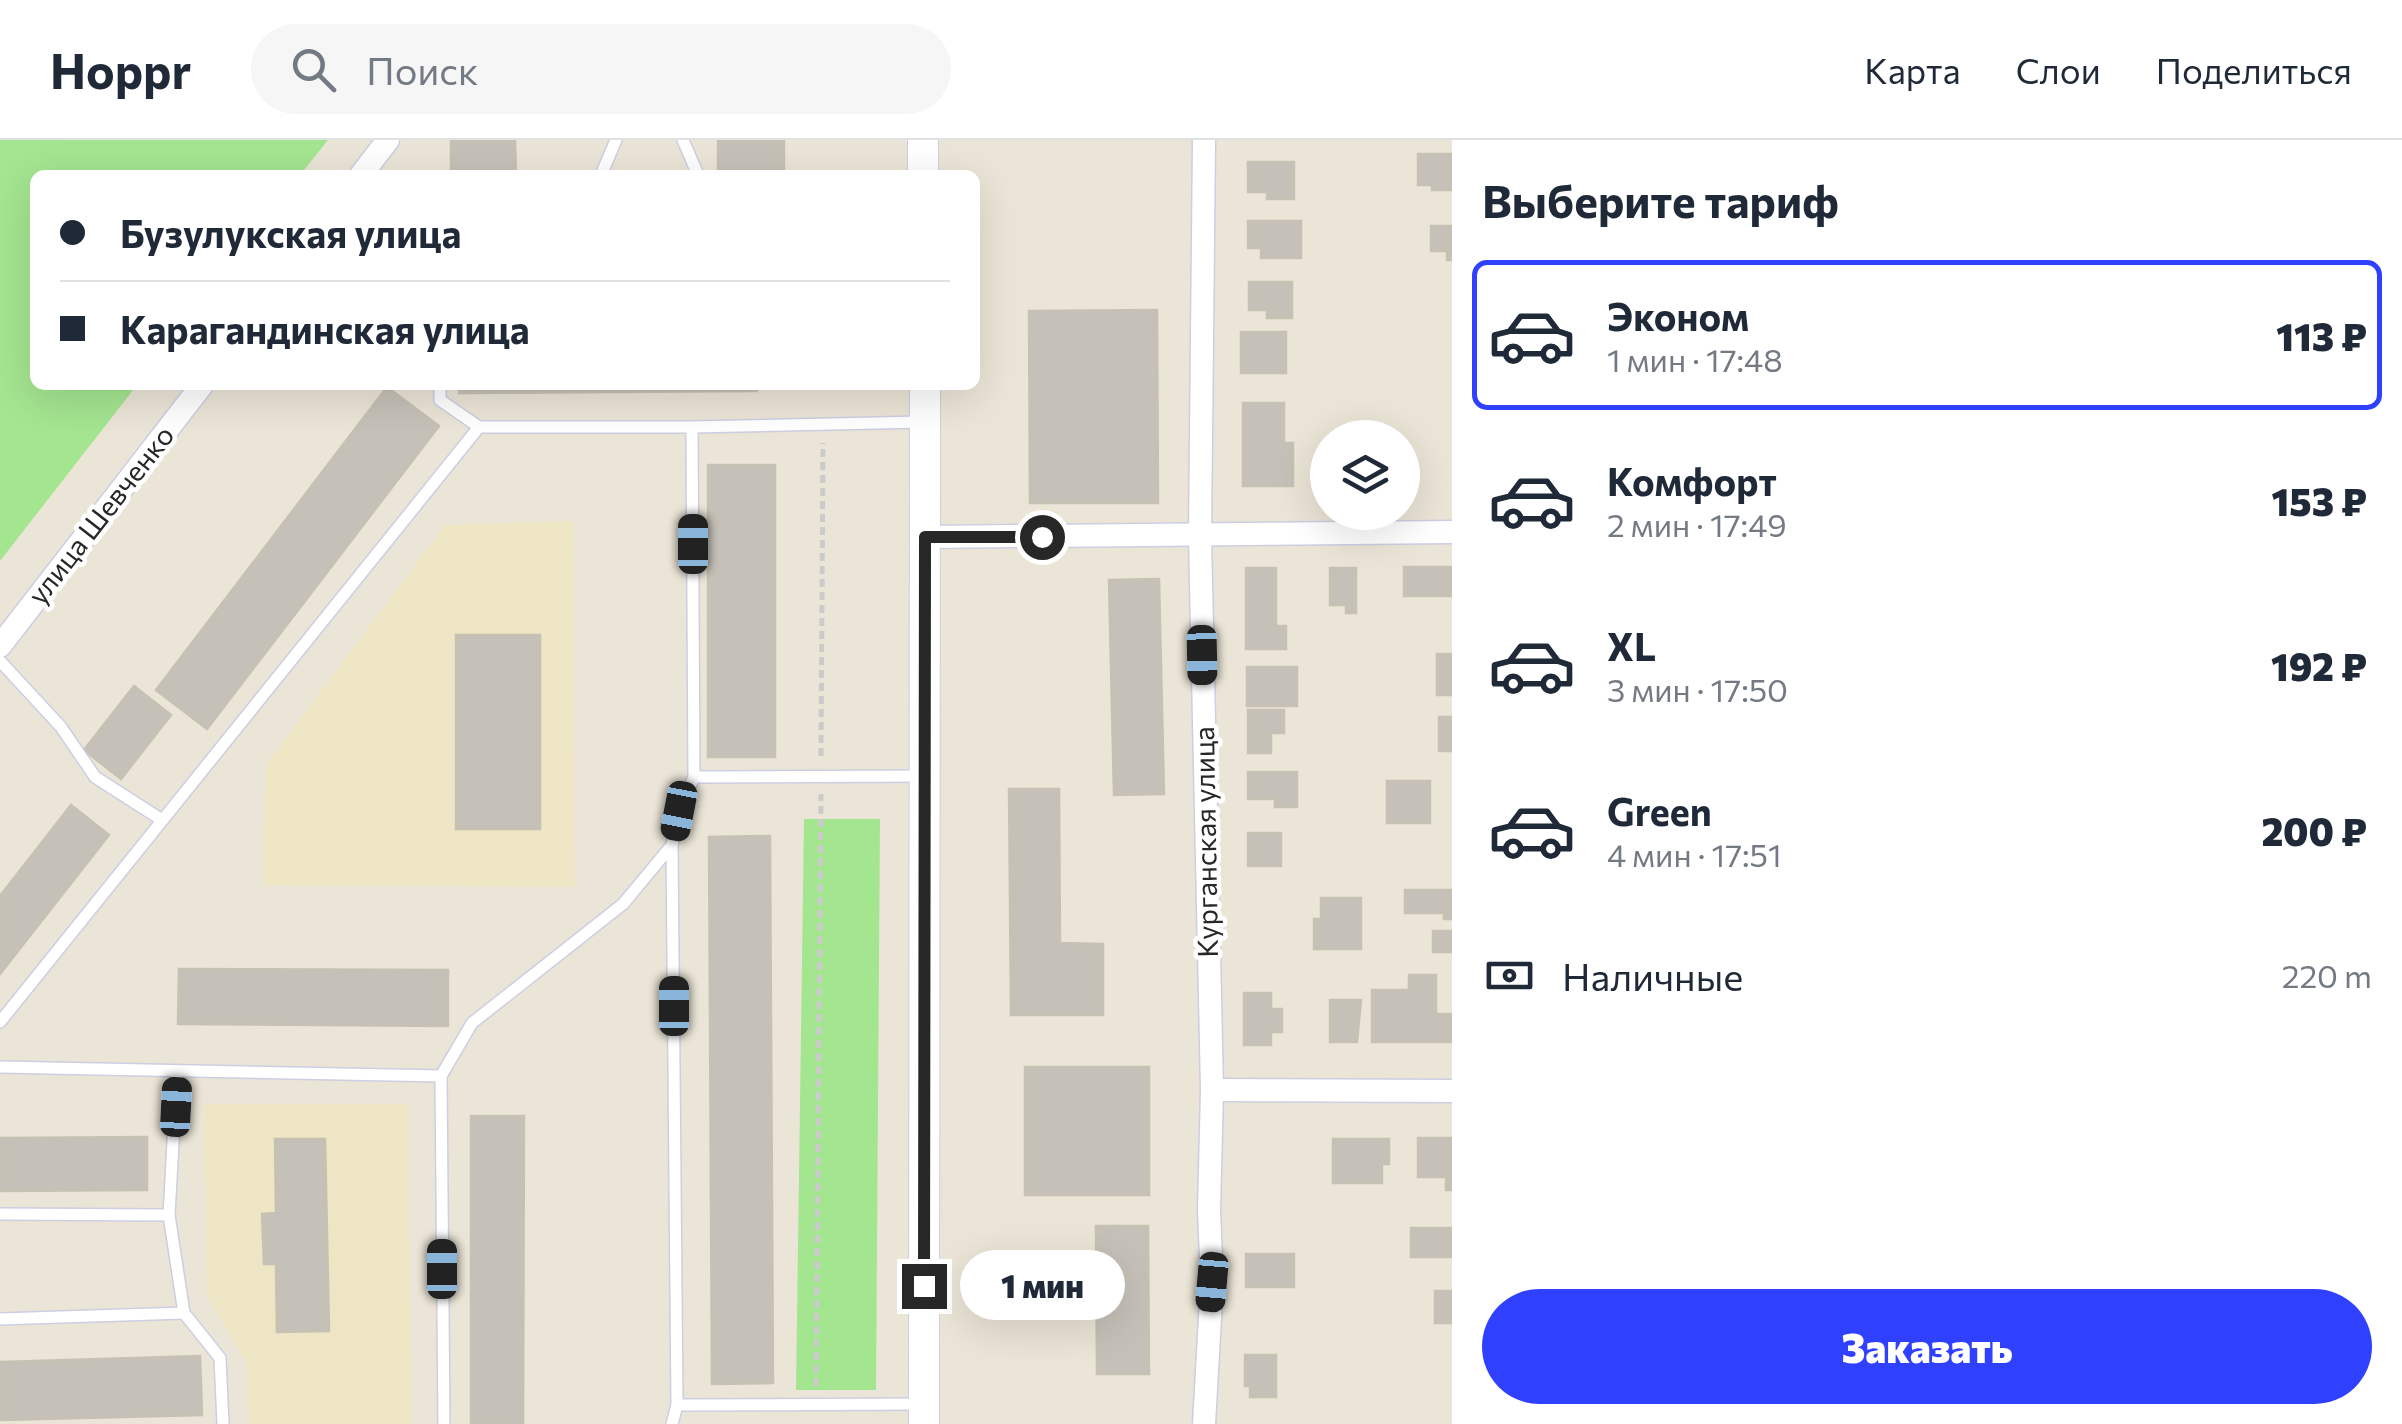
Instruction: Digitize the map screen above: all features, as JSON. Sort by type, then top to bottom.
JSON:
[{"type":"main road","points":[[923,140],[923,170]]},
{"type":"main road","points":[[924,1414],[925,390]]},
{"type":"street","points":[[365,170],[388,140]]},
{"type":"street","name":"Курганская улица","points":[[1204,140],[1200,536],[1212,1090],[1212,1282],[1204,1424]]},
{"type":"street","name":"улица Шевченко","points":[[0,646],[198,390]]},
{"type":"street","points":[[925,537],[1452,532]]},
{"type":"street","points":[[1212,1090],[1452,1092]]},
{"type":"lane","points":[[602,170],[616,140]]},
{"type":"lane","points":[[682,140],[696,170]]},
{"type":"lane","points":[[440,390],[440,400],[479,427],[925,422]]},
{"type":"lane","points":[[0,1022],[479,427]]},
{"type":"lane","points":[[672,1424],[677,1405],[672,846],[679,811],[694,777],[692,427]]},
{"type":"lane","points":[[0,662],[61,727],[95,777],[162,820]]},
{"type":"lane","points":[[694,777],[925,776]]},
{"type":"lane","points":[[444,1424],[440,1076],[472,1023],[623,904],[672,846]]},
{"type":"lane","points":[[0,1067],[440,1076]]},
{"type":"lane","points":[[177,1071],[170,1215],[184,1313],[220,1358],[223,1424]]},
{"type":"lane","points":[[0,1214],[170,1215]]},
{"type":"lane","points":[[0,1319],[184,1313]]},
{"type":"lane","points":[[677,1405],[924,1414]]},
{"type":"path","points":[[821,756],[823,443]]},
{"type":"path","points":[[816,1392],[821,794]]},
{"type":"shaded area","points":[[573,521],[575,887],[263,885],[266,765],[445,525]]},
{"type":"shaded area","points":[[204,1104],[408,1104],[411,1424],[249,1424],[247,1364],[207,1296]]},
{"type":"green space","points":[[0,140],[328,140],[304,170],[30,170],[30,390],[133,390],[0,561]]},
{"type":"green space","points":[[804,819],[880,819],[876,1390],[796,1390]]},
{"type":"building","points":[[451,140],[515,140],[516,170],[451,170]]},
{"type":"building","points":[[718,140],[784,140],[784,170],[718,170]]},
{"type":"building","points":[[1418,154],[1452,154],[1452,190],[1418,185]]},
{"type":"building","points":[[1248,162],[1294,162],[1294,199],[1267,199],[1267,192],[1248,192]]},
{"type":"building","points":[[1248,221],[1301,221],[1301,258],[1261,258],[1261,248],[1248,248]]},
{"type":"building","points":[[1431,226],[1452,226],[1452,260],[1447,260],[1447,251],[1431,251]]},
{"type":"building","points":[[1249,282],[1292,282],[1292,318],[1267,318],[1267,310],[1249,310]]},
{"type":"building","points":[[1157,310],[1158,503],[1030,503],[1029,311]]},
{"type":"building","points":[[1241,332],[1286,332],[1286,373],[1241,373]]},
{"type":"building","points":[[385,390],[391,390],[439,426],[207,729],[156,690]]},
{"type":"building","points":[[459,390],[757,390],[757,391]]},
{"type":"building","points":[[1243,403],[1284,403],[1284,443],[1293,443],[1293,486],[1243,486]]},
{"type":"building","points":[[708,465],[775,465],[775,757],[708,757]]},
{"type":"building","points":[[1404,567],[1452,567],[1452,596],[1404,596]]},
{"type":"building","points":[[1246,568],[1276,568],[1276,626],[1286,626],[1286,649],[1246,649]]},
{"type":"building","points":[[1330,568],[1356,568],[1356,613],[1346,613],[1346,605],[1330,605]]},
{"type":"building","points":[[1159,579],[1164,794],[1114,795],[1109,580]]},
{"type":"building","points":[[456,635],[540,635],[540,829],[456,829]]},
{"type":"building","points":[[1437,654],[1452,654],[1452,695],[1437,695]]},
{"type":"building","points":[[1247,667],[1297,667],[1297,706],[1247,706]]},
{"type":"building","points":[[134,686],[171,715],[121,779],[84,750]]},
{"type":"building","points":[[1248,710],[1284,710],[1284,733],[1271,733],[1271,753],[1248,753]]},
{"type":"building","points":[[1439,717],[1452,717],[1452,751],[1439,751]]},
{"type":"building","points":[[1248,772],[1297,772],[1297,807],[1275,807],[1275,799],[1248,799]]},
{"type":"building","points":[[1387,781],[1430,781],[1430,823],[1387,823]]},
{"type":"building","points":[[1009,789],[1059,789],[1060,943],[1103,944],[1103,1015],[1011,1015]]},
{"type":"building","points":[[71,805],[109,835],[0,974],[0,896]]},
{"type":"building","points":[[1248,833],[1281,833],[1281,866],[1248,866]]},
{"type":"building","points":[[770,836],[773,1383],[712,1384],[709,837]]},
{"type":"building","points":[[1405,890],[1452,890],[1452,919],[1444,919],[1444,913],[1405,913]]},
{"type":"building","points":[[1321,898],[1361,898],[1361,949],[1314,949],[1314,919],[1321,919]]},
{"type":"building","points":[[1433,931],[1452,931],[1452,952],[1433,952]]},
{"type":"building","points":[[179,969],[448,970],[448,1026],[178,1024]]},
{"type":"building","points":[[1409,975],[1436,975],[1436,1014],[1452,1014],[1452,1042],[1372,1042],[1372,990],[1409,990]]},
{"type":"building","points":[[1244,993],[1271,993],[1271,1009],[1282,1009],[1282,1032],[1271,1032],[1271,1045],[1244,1045]]},
{"type":"building","points":[[1330,1000],[1361,1000],[1357,1042],[1330,1042]]},
{"type":"building","points":[[1025,1067],[1149,1067],[1149,1195],[1025,1195]]},
{"type":"building","points":[[471,1116],[524,1116],[523,1424],[471,1424]]},
{"type":"building","points":[[147,1137],[147,1190],[0,1191],[0,1138]]},
{"type":"building","points":[[1418,1138],[1452,1138],[1452,1190],[1446,1190],[1446,1177],[1418,1177]]},
{"type":"building","points":[[275,1139],[325,1139],[329,1331],[277,1332],[276,1264],[264,1264],[262,1214],[276,1213]]},
{"type":"building","points":[[1333,1139],[1389,1139],[1389,1164],[1382,1164],[1382,1183],[1333,1183]]},
{"type":"building","points":[[1096,1226],[1148,1226],[1149,1374],[1097,1374]]},
{"type":"building","points":[[1411,1228],[1452,1228],[1452,1257],[1411,1257]]},
{"type":"building","points":[[1246,1254],[1294,1254],[1294,1287],[1246,1287]]},
{"type":"building","points":[[1435,1291],[1452,1291],[1452,1323],[1435,1323]]},
{"type":"building","points":[[1245,1355],[1276,1355],[1276,1397],[1250,1397],[1250,1386],[1245,1386]]},
{"type":"building","points":[[200,1356],[202,1415],[0,1420],[0,1362]]},
{"type":"route","points":[[924,1286],[925,537],[1042,537]]}]
